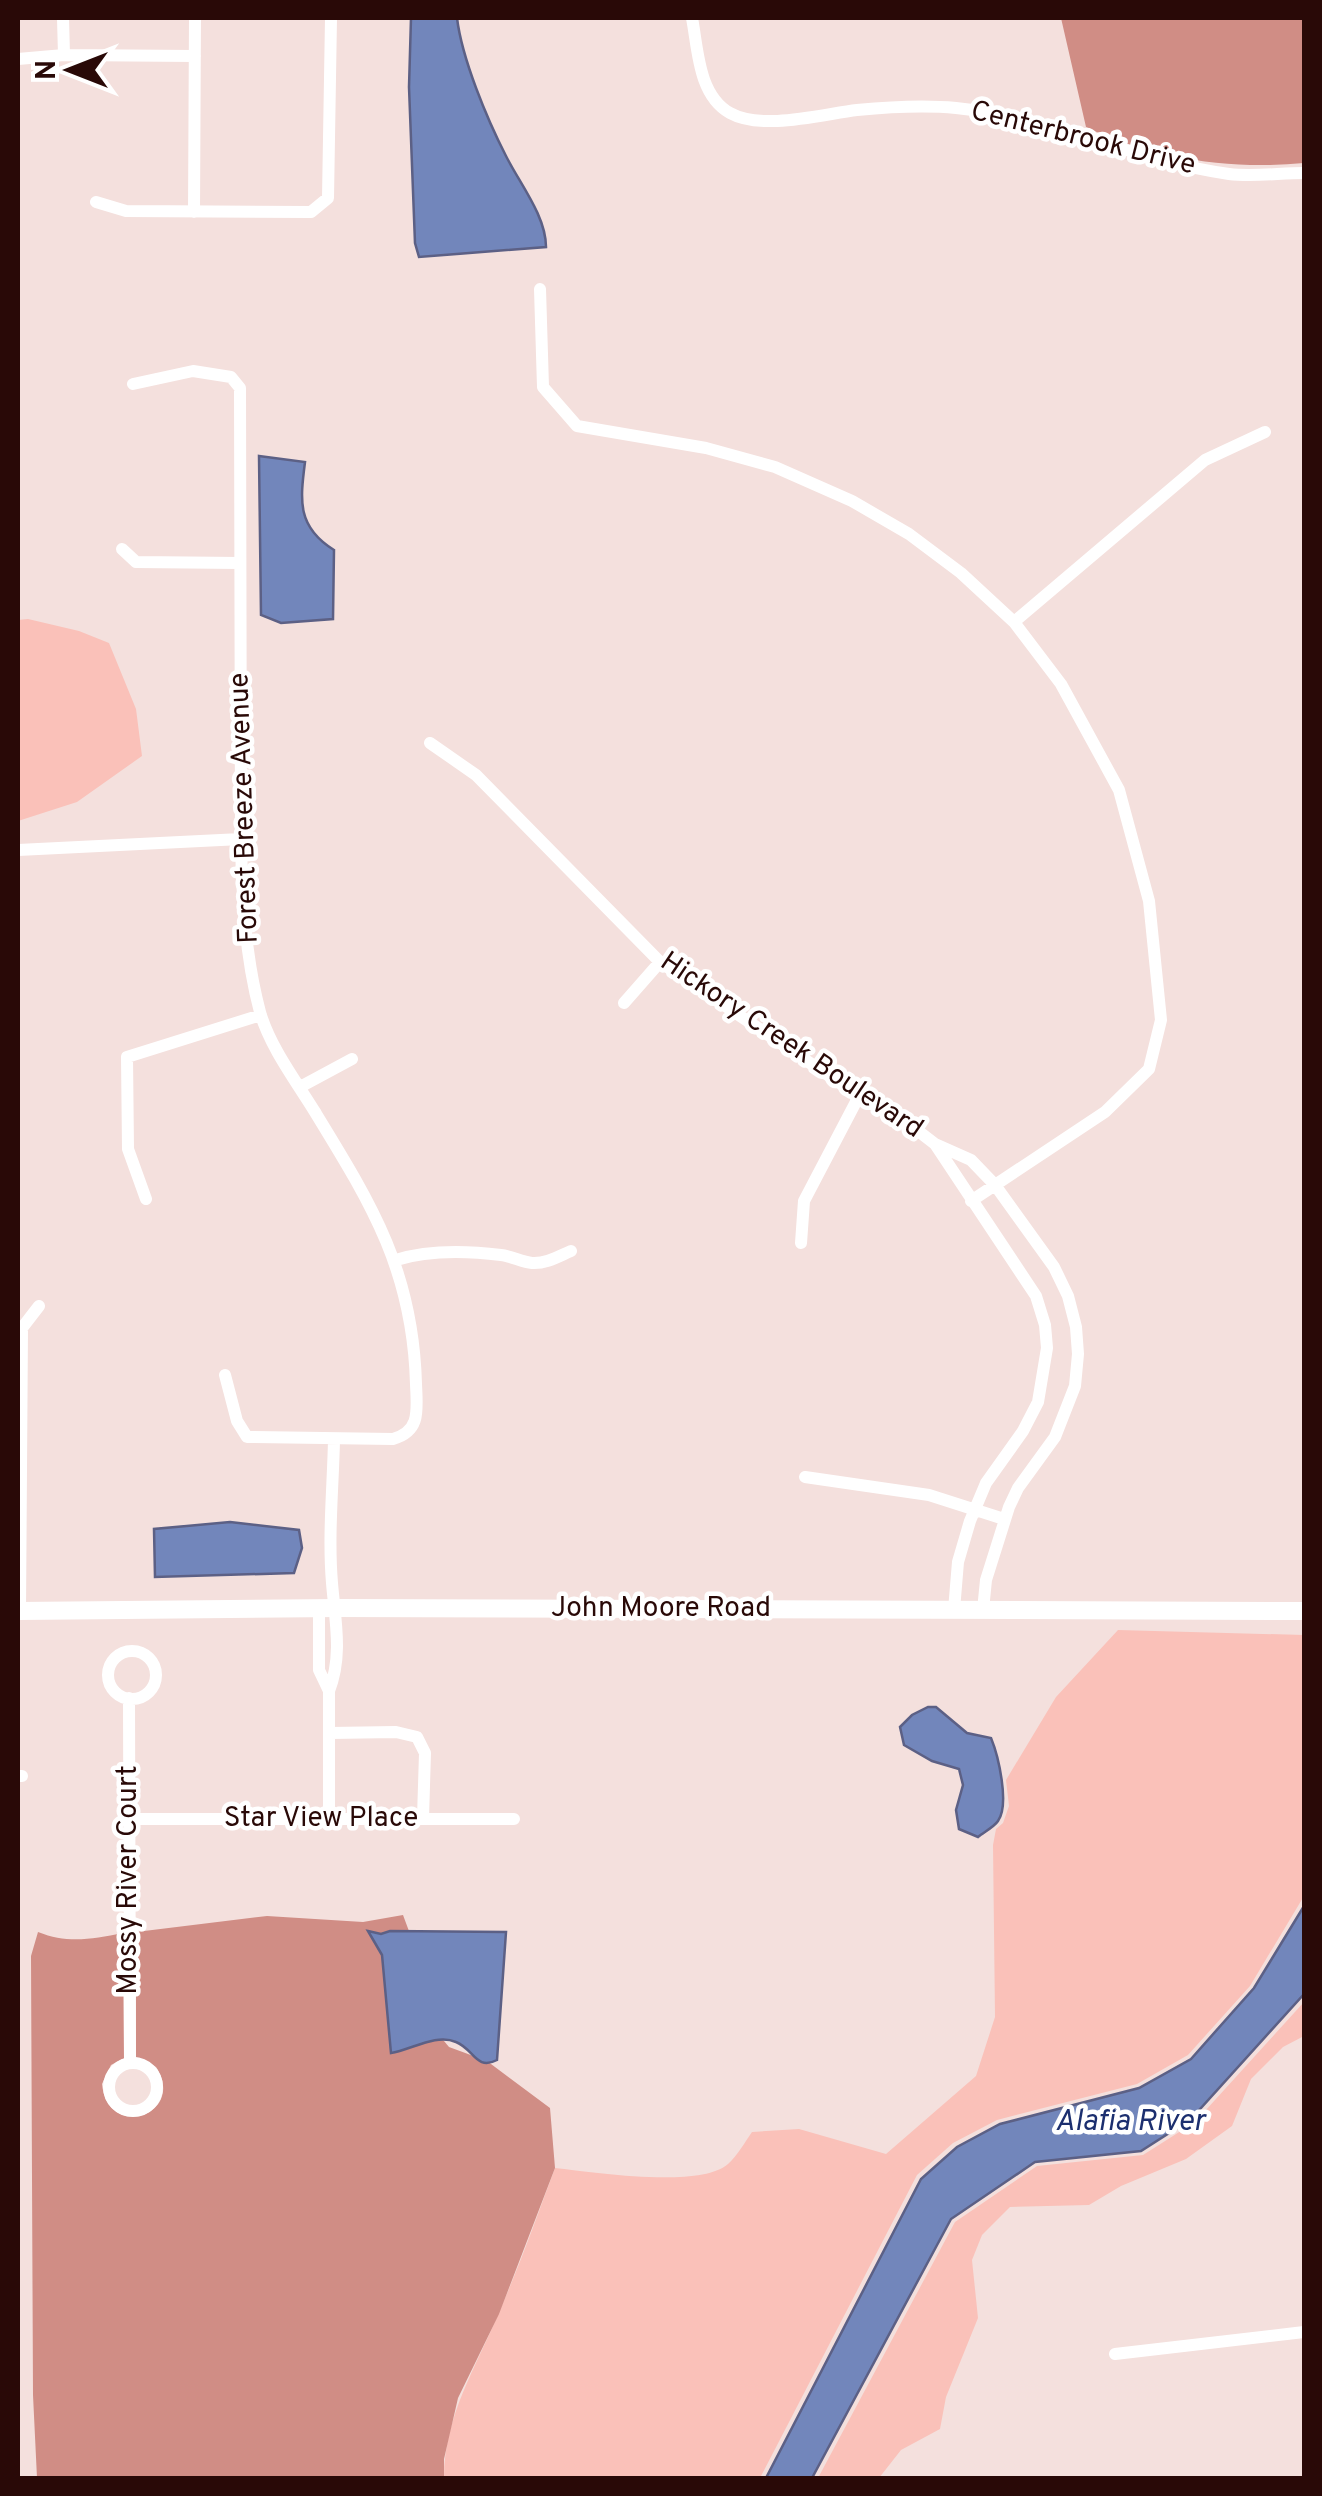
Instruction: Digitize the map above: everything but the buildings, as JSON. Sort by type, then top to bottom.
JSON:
[{"type":"street","points":[[64,18],[64,56]]},
{"type":"street","points":[[194,212],[196,18]]},
{"type":"street","points":[[96,202],[126,211],[311,212],[328,198],[331,18]]},
{"type":"street","name":"Centerbrook Drive","points":[[692,18],[706,83],[733,115],[783,122],[860,110],[954,108],[1034,122],[1231,174],[1304,173]]},
{"type":"street","points":[[18,58],[195,56]]},
{"type":"street","points":[[540,289],[543,387],[577,426],[706,448],[774,467],[837,494],[910,534],[961,572],[1014,622],[1061,684],[1120,790],[1148,900],[1161,1020],[1149,1069],[1105,1112],[971,1200]]},
{"type":"street","name":"Forest Breeze Avenue","points":[[133,384],[193,371],[232,377],[240,388],[242,904],[261,1015],[369,1199],[396,1260],[415,1343],[414,1428],[406,1436],[393,1439],[247,1436],[237,1420],[224,1376]]},
{"type":"street","points":[[1014,622],[1205,460],[1265,432]]},
{"type":"street","points":[[122,548],[136,562],[240,563]]},
{"type":"street","name":"Hickory Creek Boulevard","points":[[430,742],[476,775],[660,962],[859,1096],[913,1126],[934,1144],[1036,1296],[1047,1348],[1038,1402],[974,1510],[958,1562],[954,1610]]},
{"type":"street","points":[[18,850],[240,839]]},
{"type":"street","points":[[624,1003],[660,962]]},
{"type":"street","points":[[146,1199],[128,1149],[127,1057],[261,1015]]},
{"type":"street","points":[[300,1087],[352,1060]]},
{"type":"street","points":[[801,1243],[804,1201],[859,1096]]},
{"type":"street","name":"Hickory Creek Boulevard","points":[[934,1144],[960,1153],[995,1184],[1062,1282],[1078,1340],[1075,1386],[1065,1416],[1018,1488],[1004,1520],[986,1580],[983,1610]]},
{"type":"street","points":[[396,1260],[416,1254],[460,1254],[502,1255],[532,1263],[546,1262],[571,1251]]},
{"type":"street","points":[[19,1611],[22,1328],[40,1306]]},
{"type":"street","points":[[329,1692],[319,1670],[319,1654],[332,1584],[334,1440]]},
{"type":"street","points":[[805,1477],[930,1495],[1004,1520]]},
{"type":"street","points":[[328,1608],[337,1654],[337,1671],[329,1692],[329,1818]]},
{"type":"street","name":"John Moore Road","points":[[19,1611],[1304,1611]]},
{"type":"street","points":[[319,1654],[337,1654]]},
{"type":"street","name":"Mossy River Court","points":[[129,1698],[130,2062]]},
{"type":"street","points":[[330,1733],[396,1732],[416,1738],[425,1753],[424,1818]]},
{"type":"street","name":"Star View Place","points":[[129,1820],[514,1819]]},
{"type":"street","points":[[1114,2354],[1304,2332]]},
{"type":"shaded area","points":[[1061,18],[1304,18],[1304,163],[1248,165],[1192,160],[1138,147],[1086,127]]},
{"type":"shaded area","points":[[28,619],[109,643],[136,709],[142,756],[77,802],[18,821],[18,620]]},
{"type":"shaded area","points":[[1118,1630],[1304,1635],[1304,1896],[1250,1986],[1188,2055],[1137,2084],[997,2120],[953,2143],[917,2175],[760,2478],[444,2478],[455,2413],[555,2168],[645,2177],[694,2176],[728,2164],[752,2132],[799,2129],[886,2154],[976,2076],[995,2017],[993,1845],[996,1829],[1003,1823],[1009,1806],[1006,1780],[1056,1697]]},
{"type":"shaded area","points":[[403,1915],[426,1977],[429,2023],[449,2047],[487,2061],[550,2108],[555,2168],[499,2314],[458,2398],[444,2459],[444,2478],[37,2478],[33,2395],[31,1956],[38,1932],[70,1939],[123,1933],[124,2058],[111,2065],[102,2084],[107,2102],[130,2117],[154,2108],[161,2098],[163,2084],[156,2067],[136,2057],[136,1932],[267,1916],[363,1922]]},
{"type":"shaded area","points":[[1304,2002],[1304,2036],[1283,2047],[1251,2079],[1232,2126],[1186,2159],[1121,2186],[1089,2205],[1010,2207],[982,2235],[972,2260],[978,2318],[946,2397],[940,2429],[901,2450],[879,2478],[818,2478],[955,2222],[1037,2166],[1143,2155],[1195,2122]]},
{"type":"water","points":[[411,18],[457,18],[476,88],[537,212],[546,247],[419,257],[415,243],[409,87]]},
{"type":"water","points":[[259,456],[305,462],[302,501],[307,522],[334,550],[333,619],[281,623],[261,615]]},
{"type":"water","points":[[230,1522],[299,1530],[302,1548],[294,1573],[155,1577],[154,1529]]},
{"type":"water","points":[[928,1707],[936,1707],[967,1733],[991,1738],[1003,1803],[998,1821],[978,1837],[959,1829],[956,1810],[963,1785],[959,1769],[932,1761],[904,1745],[900,1727]]},
{"type":"water","name":"Alafia River","points":[[1304,1906],[1304,1994],[1191,2119],[1141,2151],[1035,2162],[951,2219],[812,2478],[766,2478],[921,2179],[957,2147],[1000,2124],[1139,2088],[1191,2059],[1254,1988]]},
{"type":"water","points":[[368,1931],[506,1932],[497,2060],[484,2063],[462,2045],[448,2040],[391,2053],[382,1955]]}]
